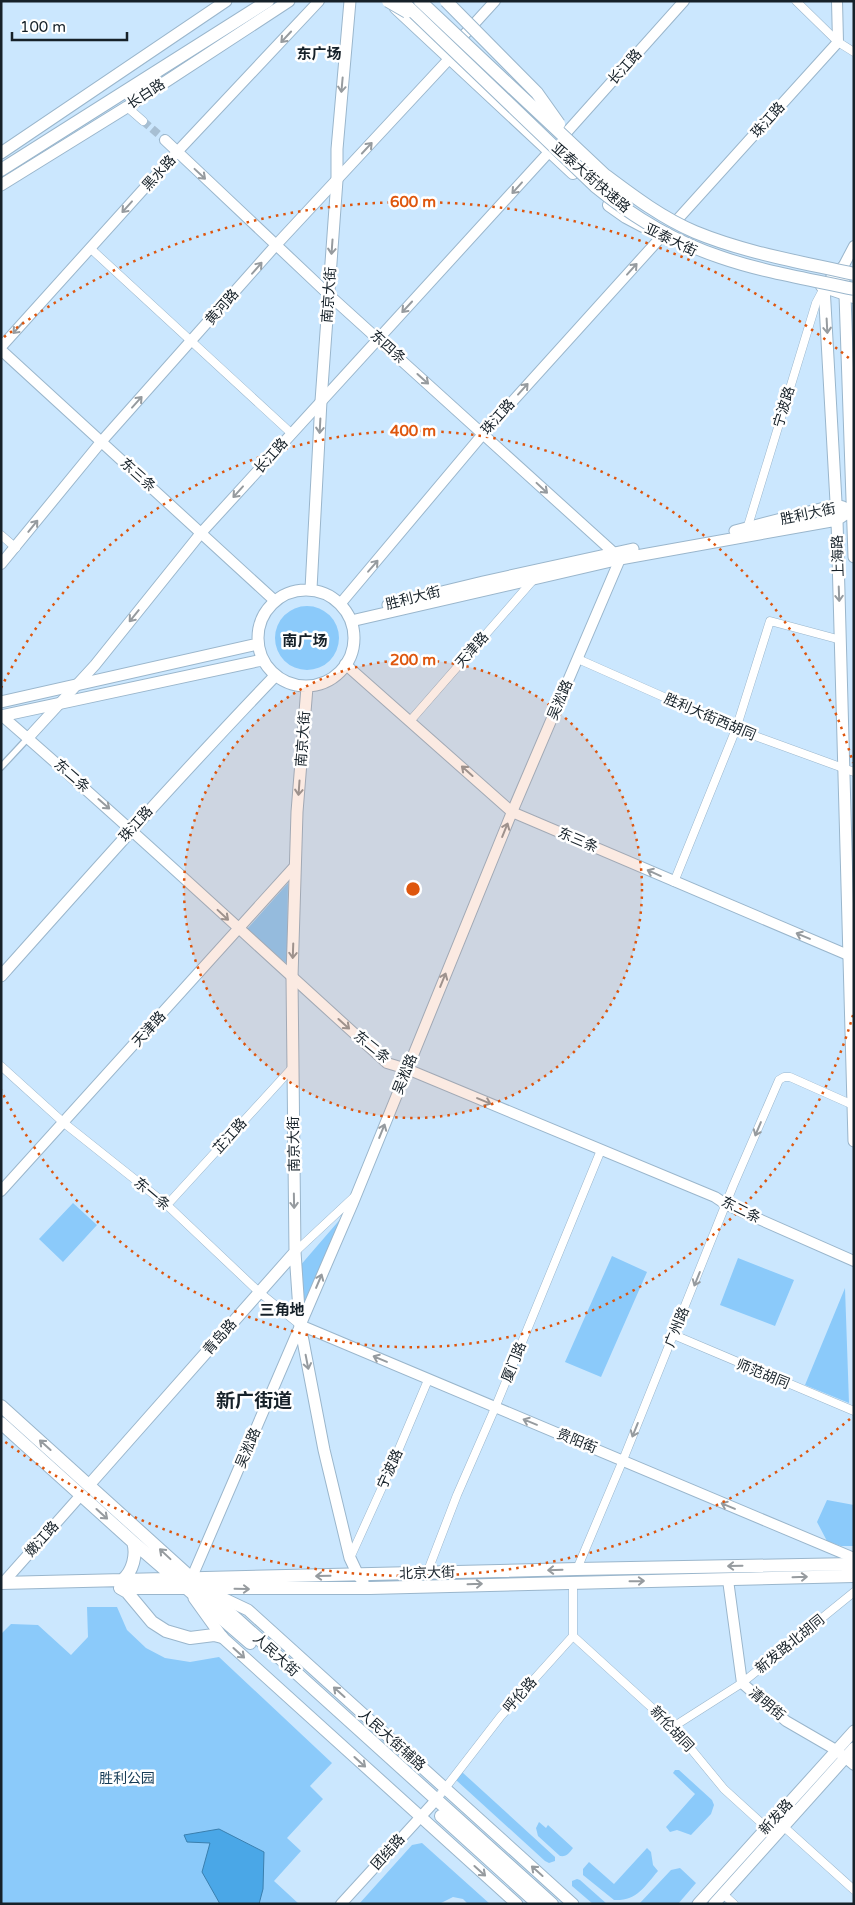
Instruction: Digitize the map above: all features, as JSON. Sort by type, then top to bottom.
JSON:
[{"type":"main road","points":[[1,153],[226,1]]},
{"type":"main road","points":[[1,170],[268,1]]},
{"type":"main road","name":"长白路","points":[[1,185],[127,107],[289,1]]},
{"type":"main road","name":"南京大街","points":[[311,589],[321,401],[337,180],[336,149],[350,1]]},
{"type":"main road","points":[[388,1],[420,19]]},
{"type":"main road","name":"亚泰大街","points":[[388,1],[549,152],[607,203],[626,217],[693,252],[851,294]]},
{"type":"main road","name":"亚泰大街快速路","points":[[402,1],[595,186],[654,228],[688,245],[720,257],[851,294]]},
{"type":"main road","name":"亚泰大街快速路","points":[[420,1],[604,175],[638,200],[693,231],[749,250],[854,274]]},
{"type":"main road","name":"亚泰大街","points":[[427,1],[626,187],[677,220],[695,229],[741,246],[848,269]]},
{"type":"main road","points":[[446,1],[537,94],[580,152]]},
{"type":"main road","points":[[824,286],[848,269]]},
{"type":"main road","name":"上海路","points":[[848,269],[851,294],[854,557]]},
{"type":"main road","name":"上海路","points":[[824,286],[837,520],[840,640],[849,771],[848,955],[854,1141]]},
{"type":"main road","name":"胜利大街","points":[[350,617],[746,528],[836,505],[853,508]]},
{"type":"main road","name":"胜利大街","points":[[350,617],[534,579],[616,556],[837,520],[853,508]]},
{"type":"main road","points":[[311,589],[332,596],[341,603],[350,617],[353,653],[326,683],[307,687],[291,685],[275,676],[262,660],[258,644],[258,631],[261,620],[274,600],[295,591],[311,589]]},
{"type":"main road","points":[[1,702],[258,644]]},
{"type":"main road","points":[[2,715],[262,660]]},
{"type":"main road","name":"珠江路","points":[[1,976],[198,756],[275,676]]},
{"type":"main road","name":"南京大街","points":[[307,687],[297,812],[292,977],[295,1252],[300,1325],[324,1450],[350,1558],[358,1575],[370,1588]]},
{"type":"main road","name":"青岛路","points":[[85,1490],[295,1252]]},
{"type":"main road","name":"人民大街","points":[[1,1406],[85,1490],[133,1542],[176,1579]]},
{"type":"main road","name":"人民大街","points":[[1,1423],[85,1490],[433,1803],[552,1904]]},
{"type":"main road","points":[[133,1542],[135,1547],[134,1558],[129,1574],[121,1584],[152,1622],[166,1631],[190,1638],[214,1635],[222,1638]]},
{"type":"main road","name":"北京大街","points":[[2,1586],[189,1583],[358,1575],[576,1569],[854,1564]]},
{"type":"main road","name":"北京大街","points":[[203,1588],[370,1588],[854,1576]]},
{"type":"main road","name":"北京大街","points":[[121,1584],[176,1579],[189,1583]]},
{"type":"main road","points":[[189,1583],[222,1638],[517,1904]]},
{"type":"main road","name":"人民大街","points":[[189,1583],[203,1588],[538,1904]]},
{"type":"main road","name":"人民大街辅路","points":[[203,1588],[248,1610],[573,1904]]},
{"type":"main road","name":"新发路","points":[[698,1904],[767,1828],[845,1758],[854,1731]]},
{"type":"main road","name":"新发路","points":[[714,1904],[854,1748]]},
{"type":"street","name":"黑水路","points":[[1,348],[177,152],[319,1]]},
{"type":"street","points":[[464,36],[495,1]]},
{"type":"street","name":"长江路","points":[[566,132],[684,1]]},
{"type":"street","points":[[796,1],[838,42],[854,52]]},
{"type":"street","points":[[837,1],[838,42]]},
{"type":"street","name":"珠江路","points":[[677,220],[838,42]]},
{"type":"street","name":"黄河路","points":[[1,564],[101,442],[276,246],[450,58]]},
{"type":"street","points":[[127,107],[143,121]]},
{"type":"street","name":"东四条","points":[[164,140],[328,294],[616,556]]},
{"type":"street","name":"长江路","points":[[1,768],[77,684],[201,533],[549,152]]},
{"type":"street","name":"珠江路","points":[[341,603],[484,434],[662,236]]},
{"type":"street","points":[[848,269],[854,246]]},
{"type":"street","points":[[90,248],[291,433]]},
{"type":"street","name":"宁波路","points":[[746,528],[816,303],[824,286]]},
{"type":"street","name":"东三条","points":[[1,348],[274,600]]},
{"type":"street","points":[[1,535],[16,548]]},
{"type":"street","name":"吴淞路","points":[[189,1583],[356,1194],[512,812],[578,659],[616,556]]},
{"type":"street","name":"天津路","points":[[411,720],[534,579]]},
{"type":"street","points":[[674,882],[736,729],[770,621],[840,640]]},
{"type":"street","name":"胜利大街西胡同","points":[[578,659],[736,729],[849,771]]},
{"type":"street","name":"东三条","points":[[345,664],[411,720],[512,812],[848,955]]},
{"type":"street","name":"东二条","points":[[2,715],[132,829],[387,1063],[407,1068],[716,1197],[727,1205],[854,1261]]},
{"type":"street","name":"天津路","points":[[1,1191],[295,866]]},
{"type":"street","name":"东一条","points":[[1,1066],[64,1123],[166,1205],[259,1292],[300,1325]]},
{"type":"street","name":"芷江路","points":[[166,1205],[293,1067]]},
{"type":"street","name":"广州路","points":[[576,1569],[623,1460],[779,1080],[790,1077],[853,1105]]},
{"type":"street","name":"厦门路","points":[[427,1573],[457,1495],[602,1150]]},
{"type":"street","name":"青岛路","points":[[295,1252],[356,1194]]},
{"type":"street","name":"贵阳街","points":[[300,1325],[854,1558]]},
{"type":"street","name":"师范胡同","points":[[674,1335],[854,1412]]},
{"type":"street","name":"宁波路","points":[[350,1558],[428,1380]]},
{"type":"street","name":"嫩江路","points":[[2,1586],[85,1490]]},
{"type":"street","name":"清明街","points":[[728,1580],[742,1683],[786,1721],[845,1758]]},
{"type":"street","points":[[573,1582],[573,1636]]},
{"type":"street","name":"新发路北胡同","points":[[673,1727],[742,1683],[854,1592]]},
{"type":"street","name":"新伦胡同","points":[[573,1636],[673,1727],[724,1789],[767,1828]]},
{"type":"street","name":"呼伦路","points":[[433,1803],[446,1789],[501,1716],[573,1636]]},
{"type":"street","name":"团结路","points":[[341,1904],[433,1803]]},
{"type":"street","points":[[783,1826],[854,1890]]},
{"type":"street","points":[[723,1894],[734,1904]]},
{"type":"green space","points":[[307,606],[325,612],[333,620],[339,638],[333,656],[325,664],[307,670],[289,664],[281,656],[275,638],[281,620],[289,612]]},
{"type":"green space","points":[[288,883],[287,964],[247,929]]},
{"type":"green space","points":[[73,1203],[97,1225],[63,1262],[39,1239]]},
{"type":"green space","points":[[343,1216],[301,1321],[299,1267]]},
{"type":"green space","points":[[612,1256],[647,1272],[601,1377],[565,1362]]},
{"type":"green space","points":[[738,1258],[794,1280],[775,1326],[720,1305]]},
{"type":"green space","points":[[845,1288],[849,1403],[805,1385]]},
{"type":"green space","points":[[827,1500],[854,1505],[854,1546],[841,1546],[827,1541],[817,1522]]},
{"type":"green space","name":"胜利公园","points":[[87,1607],[117,1607],[127,1630],[146,1648],[165,1658],[190,1662],[219,1657],[332,1763],[310,1786],[323,1799],[287,1838],[301,1851],[274,1881],[299,1904],[1,1904],[1,1634],[11,1624],[38,1625],[71,1655],[88,1637]]},
{"type":"green space","points":[[675,1770],[679,1770],[712,1800],[714,1805],[711,1814],[691,1835],[677,1830],[670,1832],[666,1827],[695,1794],[673,1773]]},
{"type":"green space","points":[[462,1772],[555,1857],[555,1861],[549,1863],[545,1861],[456,1780]]},
{"type":"green space","points":[[539,1822],[546,1828],[548,1825],[573,1848],[568,1854],[560,1856],[538,1836],[536,1828]]},
{"type":"green space","points":[[422,1843],[490,1904],[468,1904],[463,1899],[453,1897],[439,1904],[359,1904],[412,1845]]},
{"type":"green space","points":[[647,1848],[651,1852],[653,1865],[658,1871],[639,1892],[629,1898],[614,1900],[583,1875],[583,1869],[589,1862],[614,1884]]},
{"type":"green space","points":[[680,1868],[696,1883],[678,1904],[639,1904],[671,1870]]},
{"type":"green space","points":[[577,1879],[607,1904],[593,1904],[572,1886],[572,1881]]},
{"type":"shaded area","points":[[219,1829],[264,1852],[263,1889],[259,1904],[220,1904],[202,1872],[210,1843],[187,1842],[184,1835]]},
{"type":"tunnel","points":[[143,121],[165,140]]},
{"type":"district","name":"东广场","points":[[319,54]]},
{"type":"district","name":"南广场","points":[[305,641]]},
{"type":"district","name":"三角地","points":[[282,1310]]},
{"type":"district","name":"新广街道","points":[[254,1401]]}]
